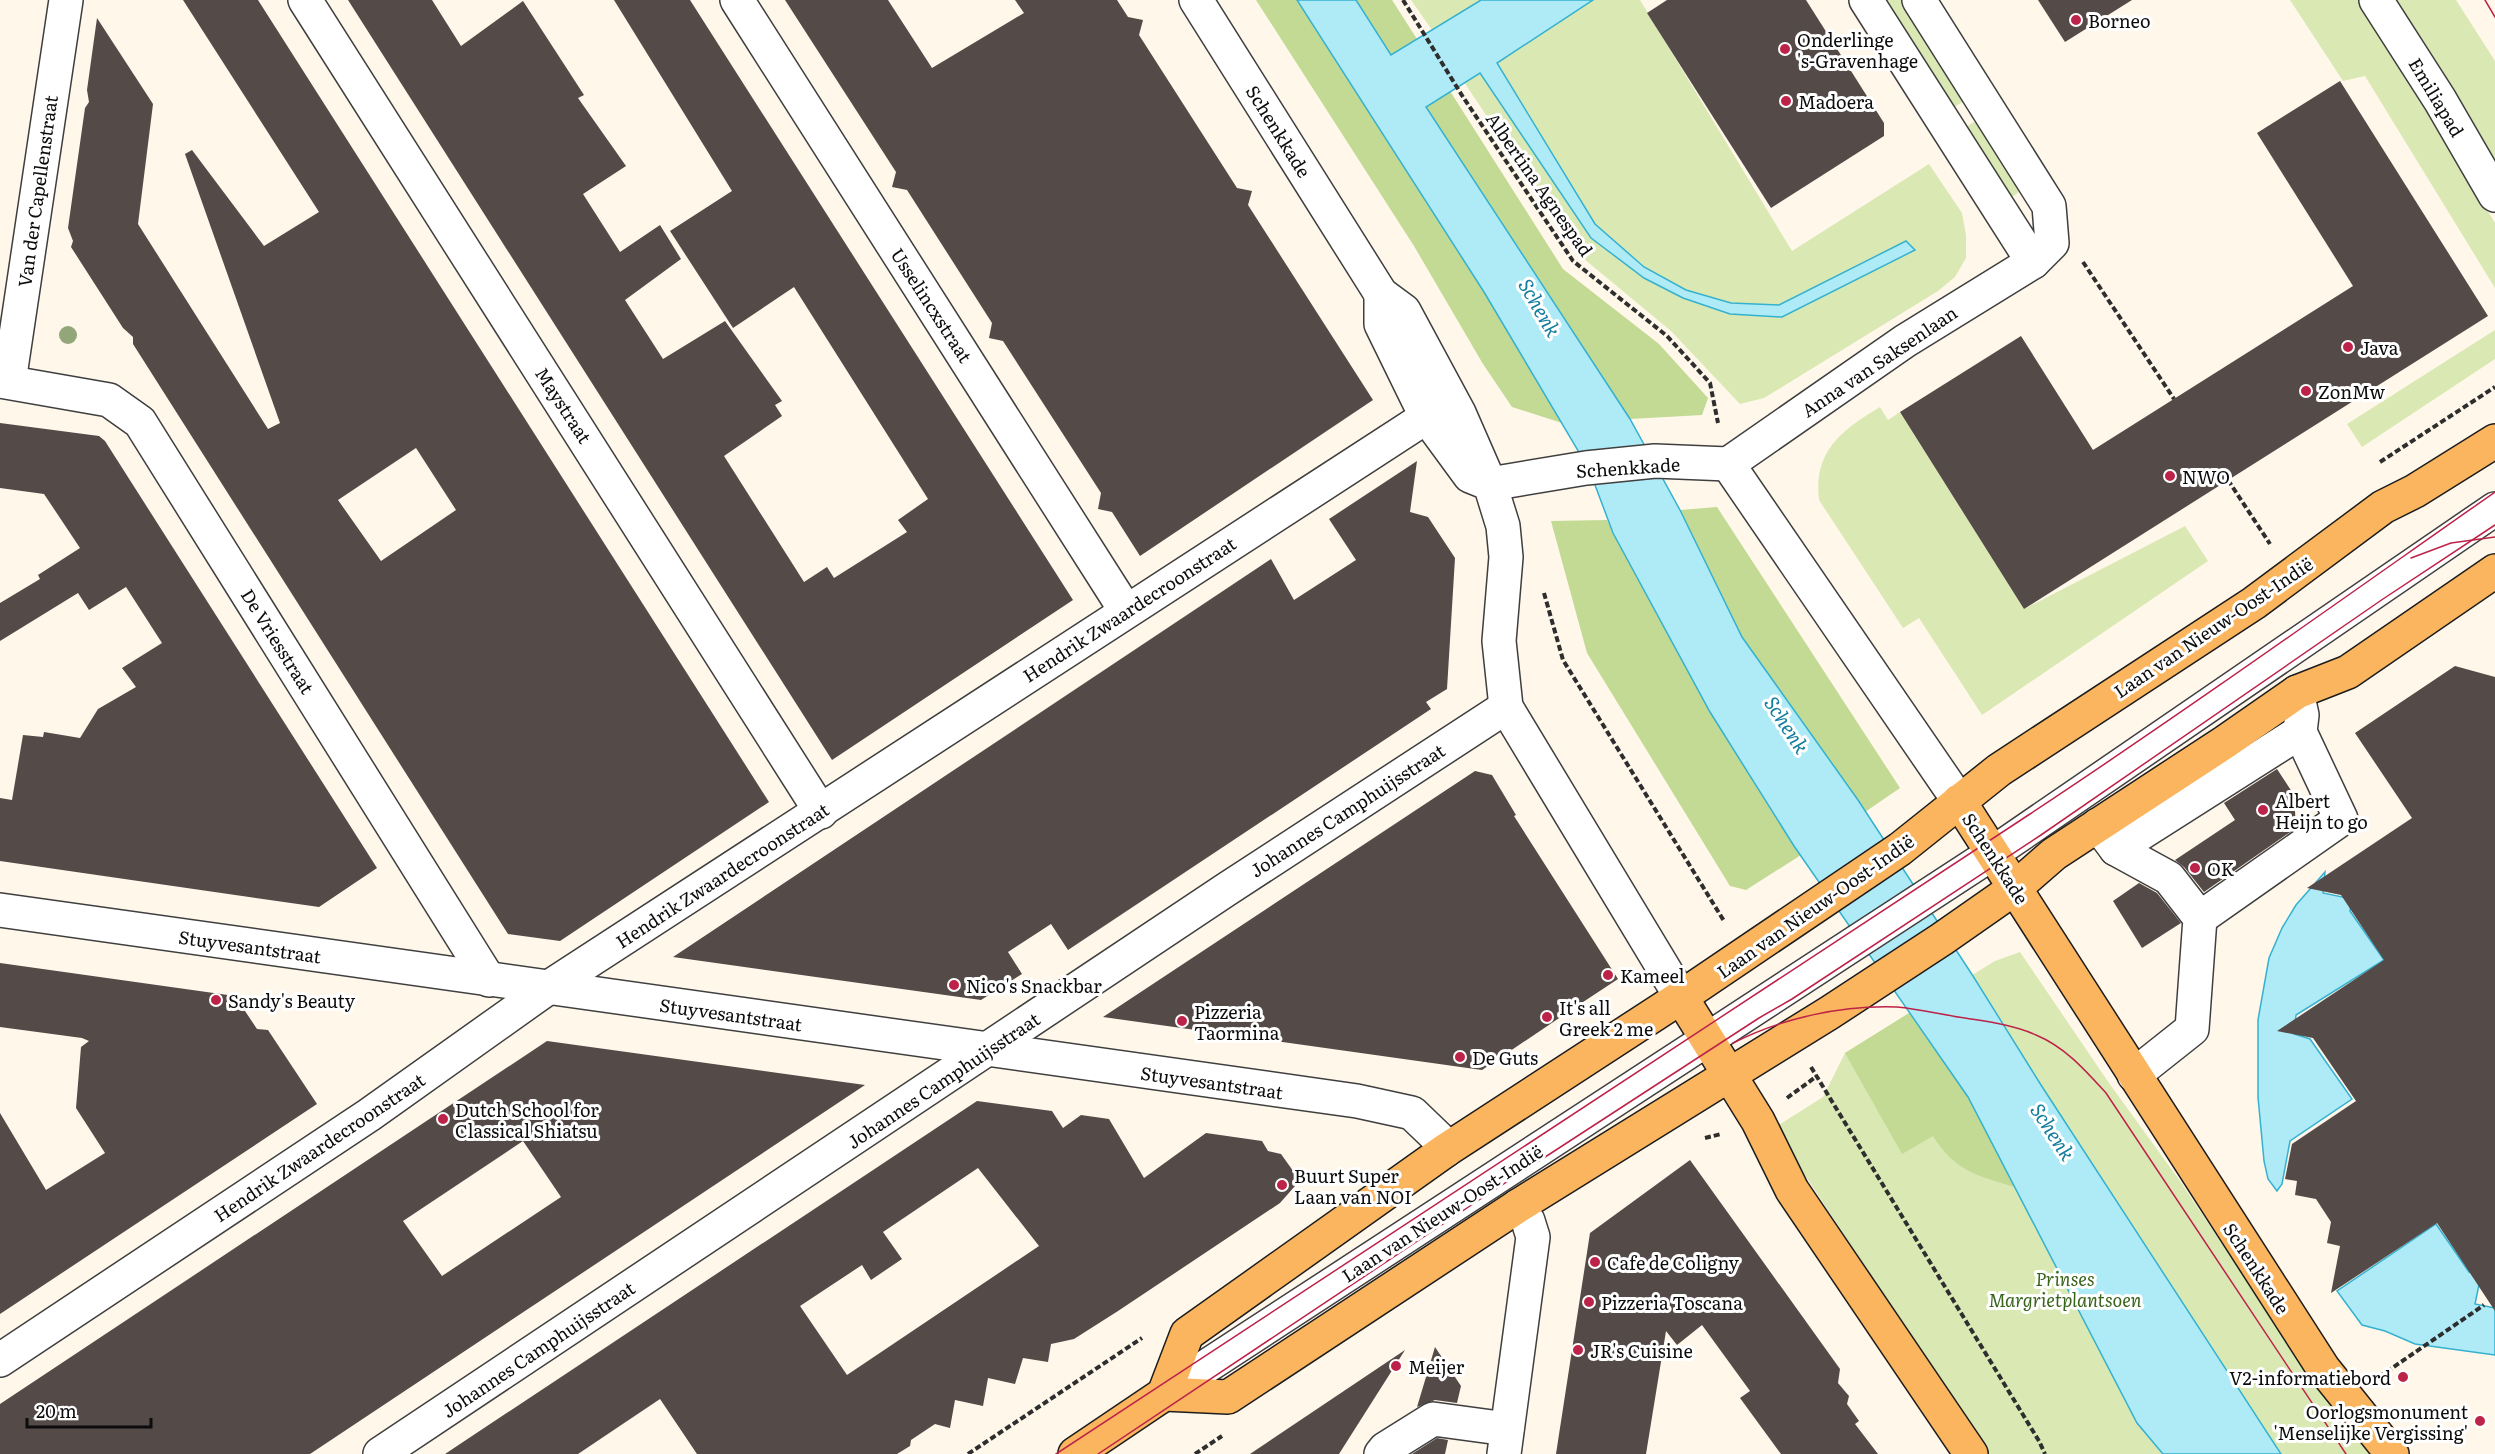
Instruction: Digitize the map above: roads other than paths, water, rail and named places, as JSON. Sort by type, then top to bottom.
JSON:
[{"type":"main road","name":"Laan van Nieuw-Oost-Indië","points":[[1075,1454],[1164,1394],[1187,1334],[1446,1150],[1681,997],[1900,849],[1999,770],[2254,603],[2383,507],[2415,491],[2495,441]]},
{"type":"main road","name":"Laan van Nieuw-Oost-Indië","points":[[1164,1394],[1228,1397],[1518,1206],[1793,1035],[1950,934],[2015,888],[2054,854],[2107,837],[2297,692],[2348,672],[2495,571]]},
{"type":"main road","name":"Schenkkade","points":[[1959,801],[2323,1368],[2392,1454]]},
{"type":"main road","points":[[1681,997],[1758,1120],[1792,1190],[1971,1454]]},
{"type":"street","name":"Van der Capellenstraat","points":[[4,382],[66,0]]},
{"type":"street","name":"Maystraat","points":[[304,0],[821,812]]},
{"type":"street","name":"Usselincxstraat","points":[[737,0],[1126,611]]},
{"type":"street","name":"Schenkkade","points":[[1196,0],[1381,294],[1381,324],[1438,409],[1470,476],[1490,484],[1586,468],[1655,461],[1728,464],[1959,801]]},
{"type":"street","points":[[1866,0],[2033,262]]},
{"type":"street","name":"Anna van Saksenlaan","points":[[1728,464],[1905,340],[2033,262],[2052,243],[2049,206],[1919,0]]},
{"type":"street","name":"Emiliapad","points":[[2376,0],[2440,100],[2495,195]]},
{"type":"street","name":"De Vriesstraat","points":[[4,382],[109,400],[140,422],[489,980]]},
{"type":"street","name":"Hendrik Zwaardecroonstraat","points":[[0,1360],[369,1115],[549,987],[1438,409]]},
{"type":"street","points":[[1490,484],[1503,526],[1506,557],[1499,640],[1506,707],[1681,997]]},
{"type":"street","name":"Laan van Nieuw-Oost-Indië","points":[[1164,1394],[1993,853],[2495,509]]},
{"type":"street","points":[[2200,918],[2341,819],[2300,732],[2302,715],[2297,692]]},
{"type":"street","name":"Johannes Camphuijsstraat","points":[[380,1454],[989,1050],[1227,889],[1506,707]]},
{"type":"street","points":[[2134,1075],[2192,1029],[2200,918],[2169,878],[2107,837],[2300,732]]},
{"type":"street","name":"Stuyvesantstraat","points":[[0,910],[1388,1107],[1413,1113],[1438,1138],[1446,1150]]},
{"type":"street","points":[[1381,1454],[1385,1449],[1433,1419],[1506,1442],[1533,1237],[1528,1221],[1518,1206]]},
{"type":"water","name":"Schenk","points":[[1297,0],[1356,0],[1391,55],[1481,0],[1593,0],[1497,63],[1595,224],[1644,267],[1686,290],[1731,303],[1779,305],[1906,241],[1915,250],[1782,317],[1730,314],[1683,298],[1644,278],[1591,238],[1480,73],[1426,107],[1630,419],[1680,510],[1742,637],[1858,800],[2281,1454],[2163,1454],[2137,1423],[1968,1097],[1794,846],[1710,712],[1613,533],[1589,469],[1484,292]]},
{"type":"water","points":[[2325,872],[2323,893],[2352,899],[2350,911],[2384,960],[2296,1015],[2294,1034],[2310,1039],[2352,1099],[2290,1141],[2282,1184],[2277,1191],[2268,1179],[2264,1161],[2258,1097],[2258,1020],[2269,958],[2282,928],[2296,905]]},
{"type":"water","points":[[2436,1224],[2469,1272],[2481,1275],[2475,1304],[2495,1308],[2495,1355],[2415,1344],[2385,1331],[2362,1325],[2337,1291]]},
{"type":"tram line","points":[[2485,0],[2495,17]]},
{"type":"tram line","points":[[1056,1454],[2089,775],[2495,492]]},
{"type":"tram line","points":[[1098,1454],[1479,1200],[1759,1018],[1792,999],[2041,835],[2383,599],[2495,525]]},
{"type":"tram line","points":[[2411,558],[2451,543],[2495,537]]},
{"type":"tram line","points":[[1733,1043],[1752,1034],[1813,1015],[1855,1008],[1897,1007],[2010,1026],[2036,1035],[2056,1046],[2074,1060],[2106,1093],[2346,1454]]},
{"type":"place","name":"Borneo","points":[[2076,20]]},
{"type":"place","name":"Onderlinge 's-Gravenhage","points":[[1785,49]]},
{"type":"place","name":"Madoera","points":[[1786,101]]},
{"type":"place","name":"Java","points":[[2348,347]]},
{"type":"place","name":"ZonMw","points":[[2306,391]]},
{"type":"place","name":"NWO","points":[[2170,476]]},
{"type":"place","name":"Albert Heijn to go","points":[[2263,810]]},
{"type":"place","name":"OK","points":[[2195,868]]},
{"type":"place","name":"Kameel","points":[[1608,975]]},
{"type":"place","name":"Nico's Snackbar","points":[[954,985]]},
{"type":"place","name":"Sandy's Beauty","points":[[216,1000]]},
{"type":"place","name":"It's all Greek 2 me","points":[[1547,1017]]},
{"type":"place","name":"Pizzeria Taormina","points":[[1182,1021]]},
{"type":"place","name":"De Guts","points":[[1460,1057]]},
{"type":"place","name":"Dutch School for Classical Shiatsu","points":[[443,1119]]},
{"type":"place","name":"Buurt Super Laan van NOI","points":[[1282,1185]]},
{"type":"place","name":"Cafe de Coligny","points":[[1595,1262]]},
{"type":"place","name":"Pizzeria Toscana","points":[[1589,1302]]},
{"type":"place","name":"JR's Cuisine","points":[[1578,1350]]},
{"type":"place","name":"Meijer","points":[[1396,1366]]},
{"type":"place","name":"V2-informatiebord","points":[[2403,1377]]},
{"type":"place","name":"Oorlogsmonument 'Menselijke Vergissing'","points":[[2480,1421]]},
{"type":"park label","name":"Prinses Margrietplantsoen","points":[[2065,1288]]}]
